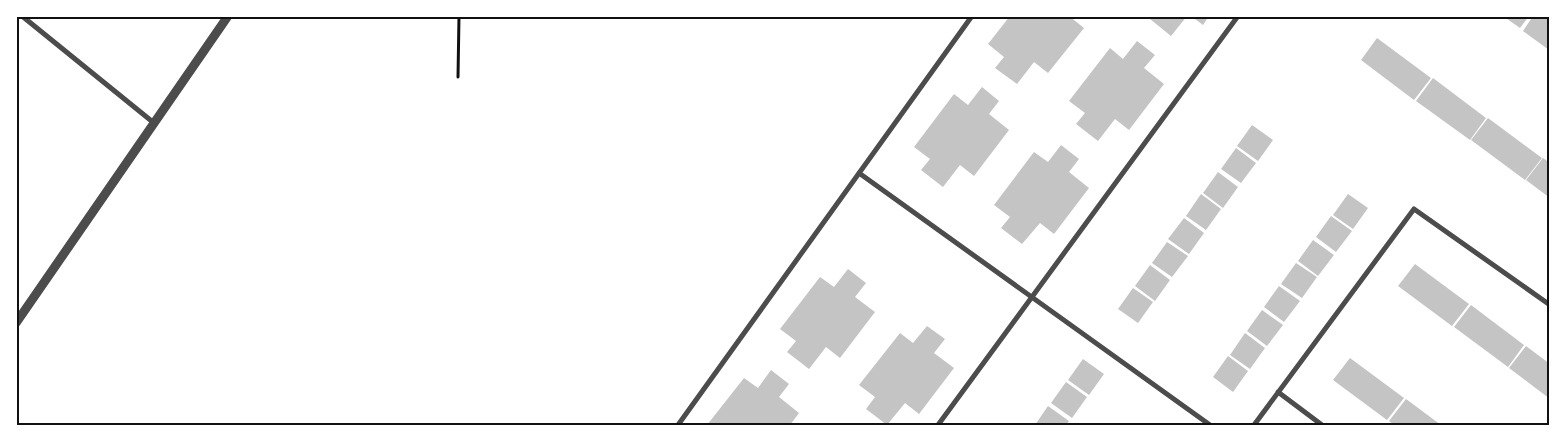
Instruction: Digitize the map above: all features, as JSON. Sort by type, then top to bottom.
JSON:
[{"type":"street","points":[[22,16],[154,123]]},
{"type":"street","points":[[16,323],[228,16]]},
{"type":"street","points":[[678,425],[972,16]]},
{"type":"street","points":[[938,425],[1238,16]]},
{"type":"street","points":[[859,173],[1210,425]]},
{"type":"street","points":[[1254,425],[1414,209],[1550,305]]},
{"type":"street","points":[[1278,392],[1322,425]]},
{"type":"path","points":[[458,77],[459,16]]},
{"type":"building","points":[[1010,16],[1069,16],[1084,28],[1048,73],[1034,62],[1017,84],[995,68],[1004,57],[988,44]]},
{"type":"building","points":[[1152,16],[1187,16],[1171,36],[1150,19]]},
{"type":"building","points":[[1191,16],[1209,16],[1203,25]]},
{"type":"building","points":[[1503,16],[1529,16],[1520,28]]},
{"type":"building","points":[[1533,16],[1550,16],[1549,50],[1523,31]]},
{"type":"building","points":[[1377,38],[1431,78],[1414,100],[1361,60]]},
{"type":"building","points":[[1137,41],[1155,55],[1144,68],[1164,84],[1129,130],[1115,119],[1098,141],[1076,124],[1085,113],[1069,101],[1110,48],[1123,59]]},
{"type":"building","points":[[1433,78],[1486,118],[1470,140],[1416,101]]},
{"type":"building","points":[[982,87],[999,101],[989,114],[1009,130],[974,176],[960,165],[943,187],[921,170],[930,159],[914,147],[954,94],[968,105]]},
{"type":"building","points":[[1488,118],[1542,158],[1525,180],[1471,140]]},
{"type":"building","points":[[1252,125],[1273,140],[1258,161],[1237,146]]},
{"type":"building","points":[[1061,145],[1079,159],[1069,172],[1089,188],[1054,234],[1040,223],[1022,244],[1001,228],[1010,217],[994,205],[1034,152],[1048,162]]},
{"type":"building","points":[[1236,148],[1256,163],[1241,183],[1221,169]]},
{"type":"building","points":[[1543,158],[1550,163],[1550,198],[1526,180]]},
{"type":"building","points":[[1218,172],[1238,187],[1223,208],[1203,193]]},
{"type":"building","points":[[1201,194],[1221,209],[1206,230],[1186,216]]},
{"type":"building","points":[[1348,194],[1368,208],[1353,229],[1333,215]]},
{"type":"building","points":[[1331,216],[1352,231],[1336,252],[1316,237]]},
{"type":"building","points":[[1184,218],[1204,233],[1189,254],[1168,239]]},
{"type":"building","points":[[1313,240],[1334,255],[1318,276],[1298,261]]},
{"type":"building","points":[[1167,242],[1188,256],[1172,277],[1152,263]]},
{"type":"building","points":[[1296,263],[1317,277],[1302,298],[1281,284]]},
{"type":"building","points":[[1415,264],[1469,304],[1452,326],[1398,286]]},
{"type":"building","points":[[1150,265],[1170,280],[1155,301],[1135,286]]},
{"type":"building","points":[[848,269],[866,283],[855,297],[875,312],[840,358],[826,347],[809,369],[787,352],[796,341],[780,329],[820,277],[834,287]]},
{"type":"building","points":[[1279,286],[1300,301],[1284,322],[1264,307]]},
{"type":"building","points":[[1133,288],[1153,302],[1138,323],[1118,309]]},
{"type":"building","points":[[1471,305],[1524,345],[1508,367],[1454,327]]},
{"type":"building","points":[[1262,310],[1283,325],[1267,346],[1247,331]]},
{"type":"building","points":[[927,326],[945,339],[934,353],[954,368],[919,414],[905,403],[887,425],[866,409],[875,397],[859,385],[900,333],[913,343]]},
{"type":"building","points":[[1245,333],[1265,348],[1250,369],[1230,355]]},
{"type":"building","points":[[1526,346],[1550,364],[1550,399],[1509,368]]},
{"type":"building","points":[[1228,356],[1248,371],[1233,392],[1213,377]]},
{"type":"building","points":[[1350,358],[1404,398],[1387,420],[1333,380]]},
{"type":"building","points":[[1083,359],[1104,374],[1089,395],[1068,380]]},
{"type":"building","points":[[771,370],[789,384],[779,397],[799,413],[790,425],[707,425],[744,378],[758,388]]},
{"type":"building","points":[[1066,382],[1087,397],[1072,418],[1051,403]]},
{"type":"building","points":[[1406,399],[1441,425],[1394,425],[1389,421]]},
{"type":"building","points":[[1048,406],[1069,421],[1066,425],[1035,425]]}]
